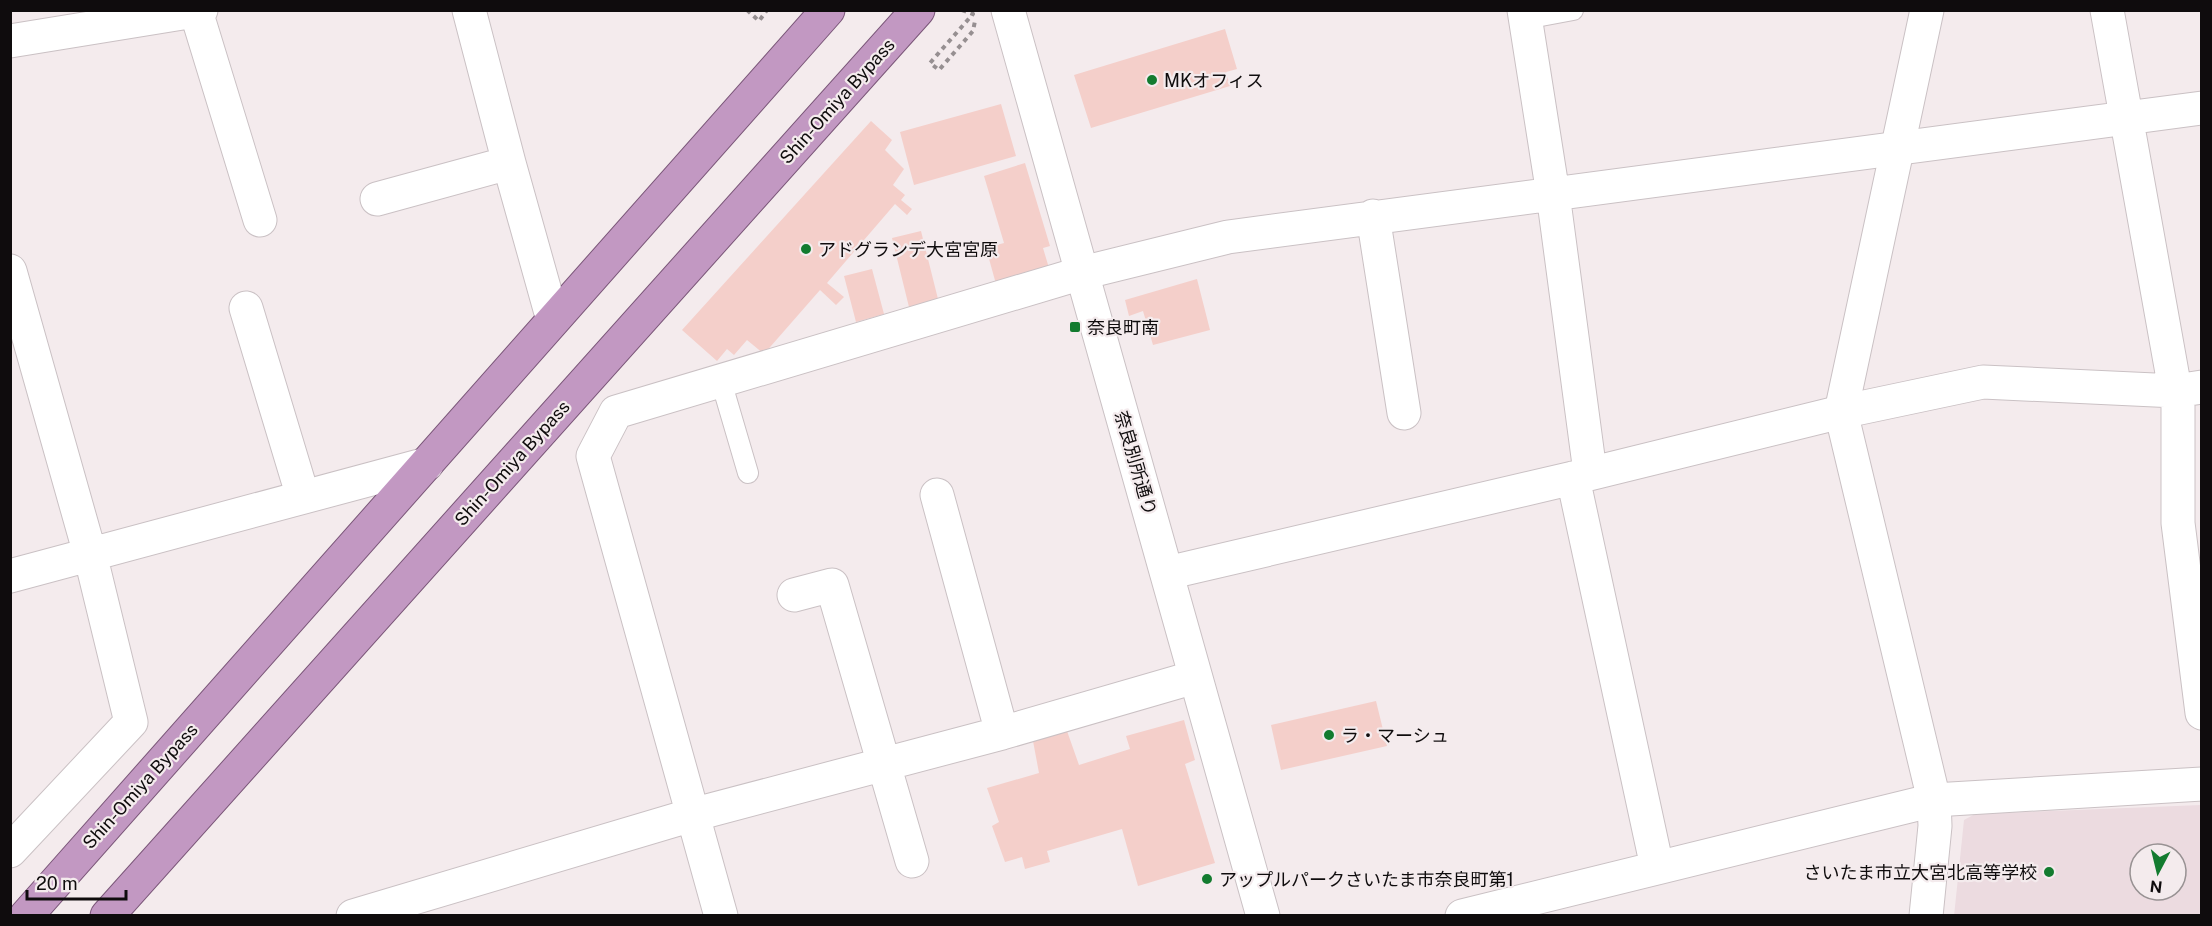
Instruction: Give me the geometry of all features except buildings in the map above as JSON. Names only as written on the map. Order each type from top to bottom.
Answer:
[{"type":"highway","name":"Shin-Omiya Bypass","points":[[26,915],[828,10]]},
{"type":"highway","name":"Shin-Omiya Bypass","points":[[107,915],[918,10]]},
{"type":"street","points":[[10,41],[201,10]]},
{"type":"street","points":[[469,10],[553,320]]},
{"type":"street","name":"奈良別所通り","points":[[1008,10],[1263,915]]},
{"type":"street","points":[[1926,915],[1935,826],[1934,800],[1840,412],[1927,10]]},
{"type":"street","points":[[2107,10],[2126,120],[2189,389],[2178,406],[2178,523],[2202,713]]},
{"type":"street","points":[[196,11],[260,220]]},
{"type":"street","points":[[1524,15],[1553,194],[1581,475],[1657,867]]},
{"type":"street","points":[[721,915],[593,456],[616,412],[1082,273],[1228,237],[1373,216],[2126,120],[2202,108]]},
{"type":"street","points":[[377,199],[509,163]]},
{"type":"street","points":[[1373,216],[1404,412]]},
{"type":"street","points":[[10,271],[90,554],[131,722],[10,851]]},
{"type":"street","points":[[246,308],[303,497]]},
{"type":"street","points":[[1167,573],[1840,412],[1983,382],[2189,389]]},
{"type":"street","points":[[10,576],[427,464]]},
{"type":"street","points":[[937,495],[1002,733]]},
{"type":"street","points":[[794,596],[832,585],[912,861]]},
{"type":"street","points":[[353,915],[692,815],[1002,733],[1195,677]]},
{"type":"street","points":[[1462,915],[1934,800],[2202,784]]},
{"type":"lane","points":[[1524,15],[1573,10]]},
{"type":"lane","points":[[721,381],[748,473]]},
{"type":"path","points":[[747,10],[759,21],[767,10]]},
{"type":"path","points":[[962,10],[973,14],[930,63],[939,70],[973,31]]},
{"type":"shaded area","name":"さいたま市立大宮北高等学校","points":[[2201,805],[2201,915],[1954,916],[1964,820],[1975,814]]},
{"type":"place","name":"MKオフィス","points":[[1152,80]]},
{"type":"place","name":"アドグランデ大宮宮原","points":[[806,249]]},
{"type":"place","name":"奈良町南","points":[[1075,327]]},
{"type":"place","name":"ラ・マーシュ","points":[[1329,735]]},
{"type":"place","name":"さいたま市立大宮北高等学校","points":[[2049,872]]},
{"type":"place","name":"アップルパークさいたま市奈良町第1","points":[[1207,879]]}]
